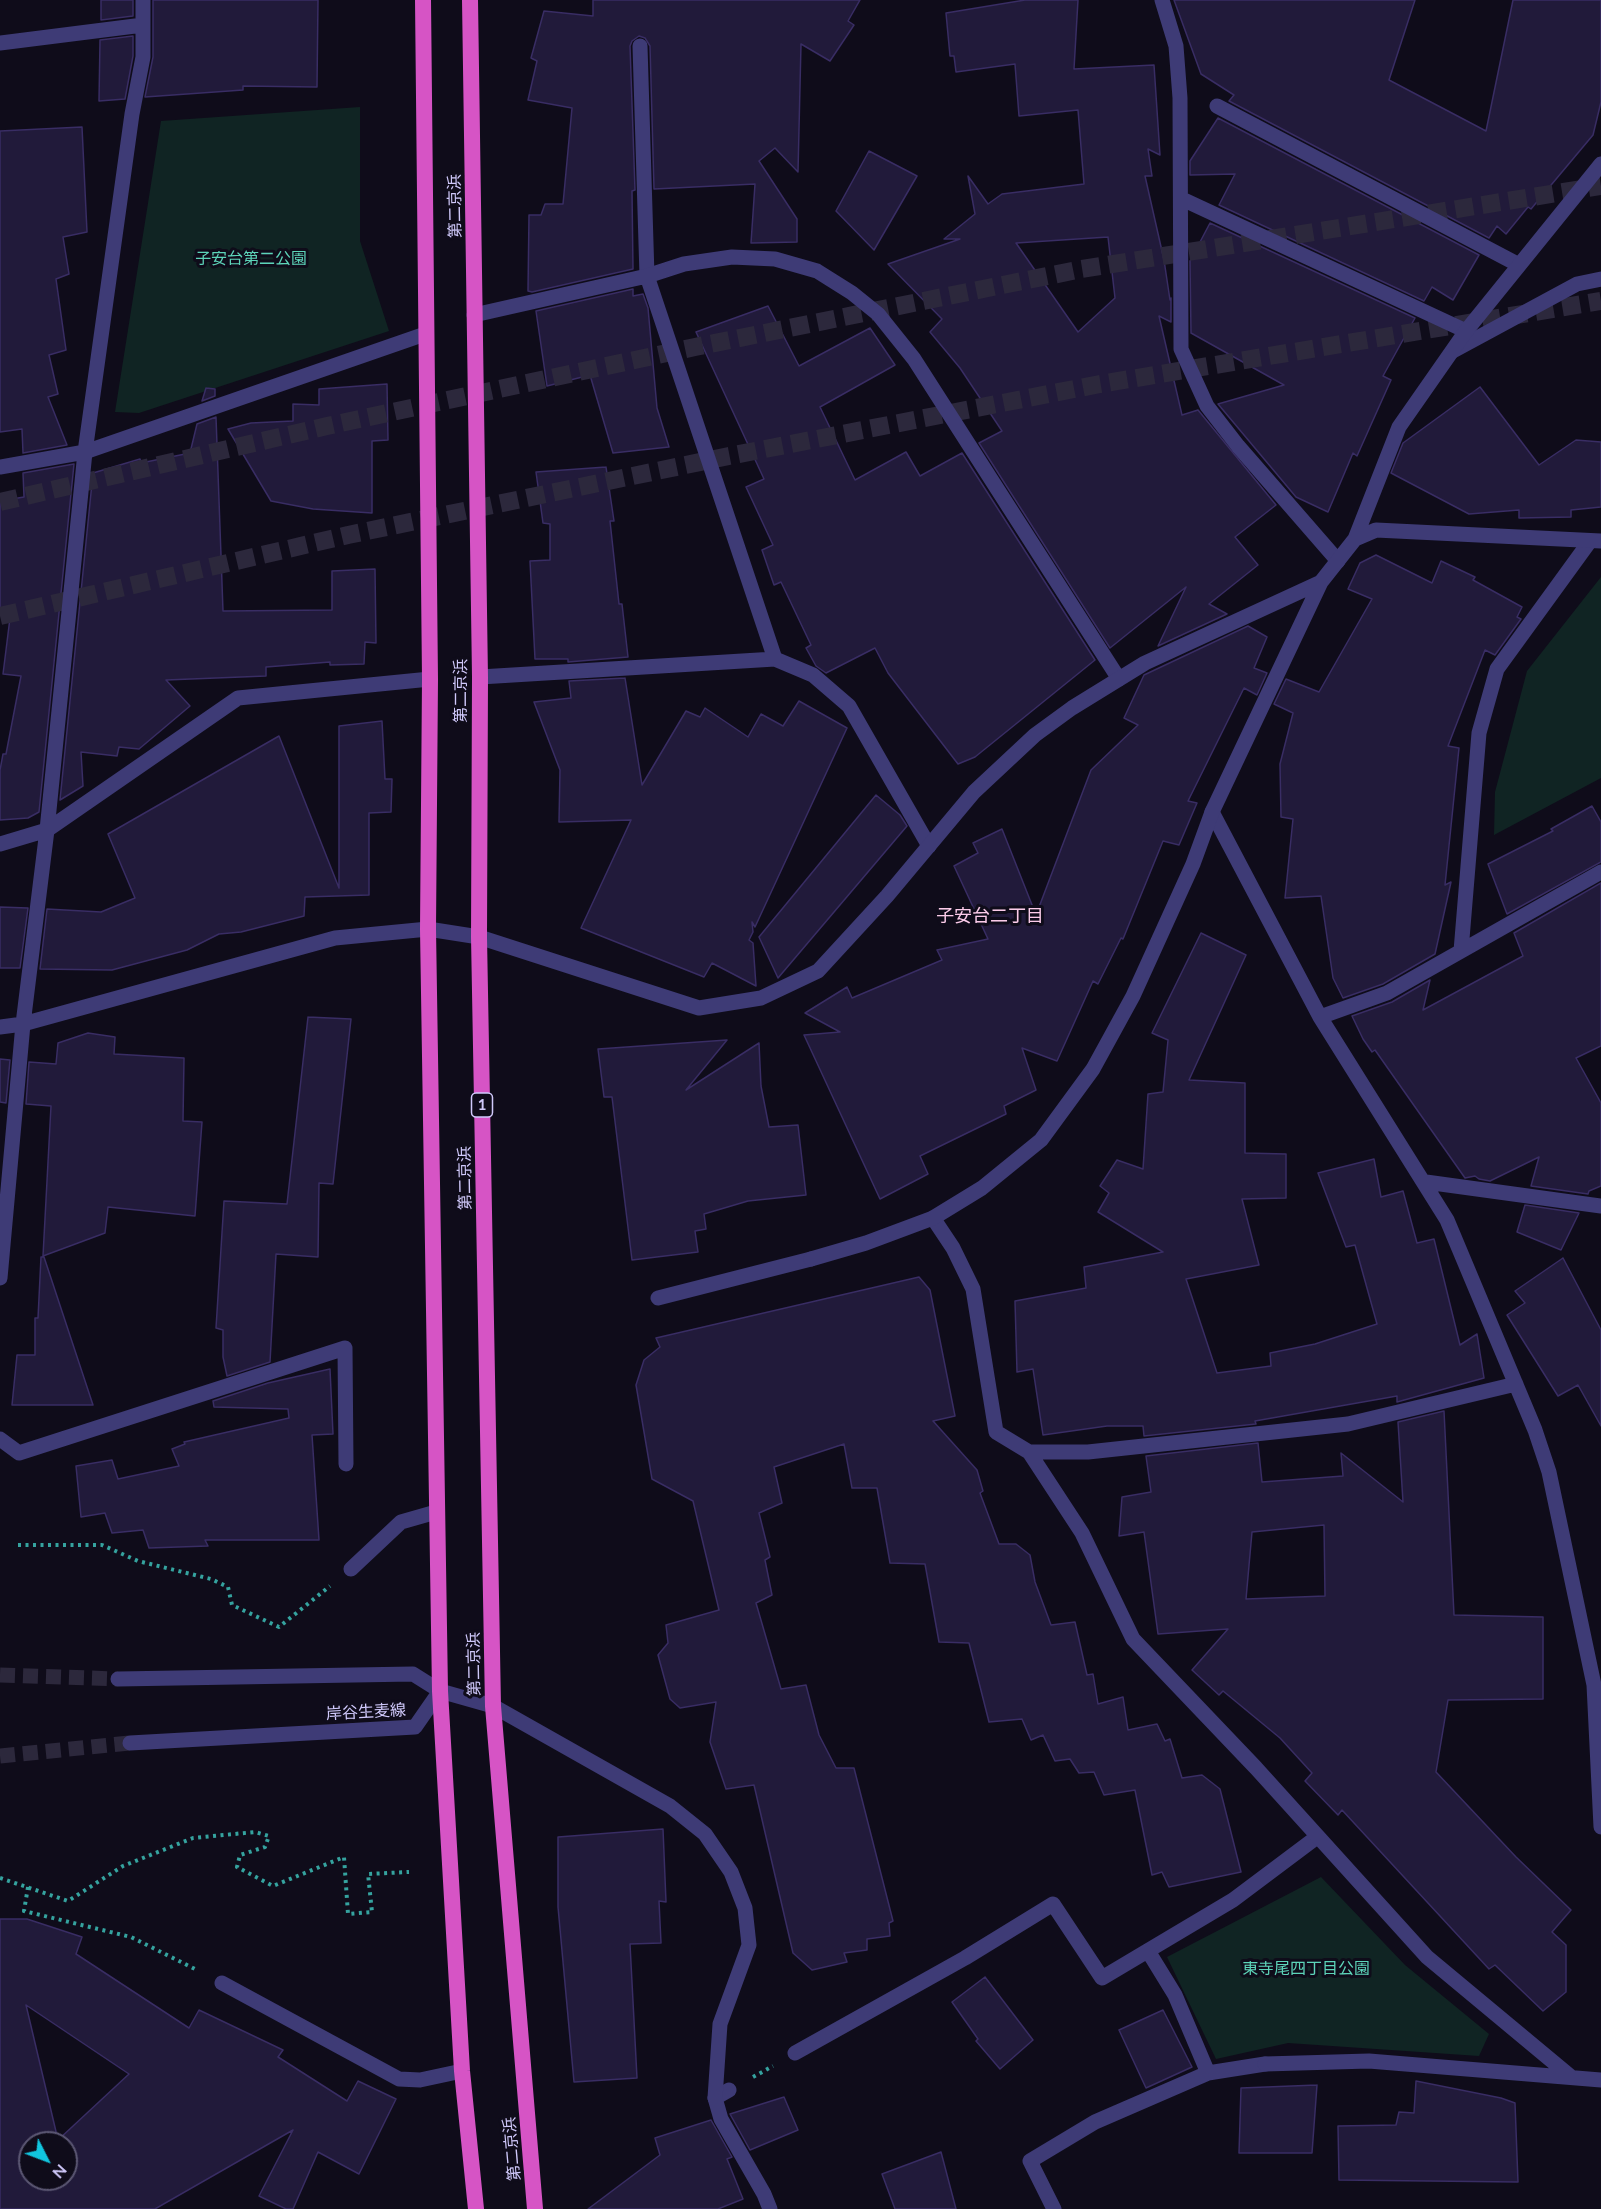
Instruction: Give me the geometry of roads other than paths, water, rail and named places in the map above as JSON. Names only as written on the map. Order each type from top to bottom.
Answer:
[{"type":"highway","name":"第二京浜","points":[[423,0],[430,679],[428,929],[440,1691],[462,2071],[476,2209]]},
{"type":"highway","name":"第二京浜","points":[[470,0],[480,677],[479,937],[493,1706],[535,2209]]},
{"type":"street","points":[[0,1278],[23,1024],[47,830],[85,452],[132,114],[144,57],[143,0]]},
{"type":"street","points":[[1162,0],[1176,46],[1184,98],[1181,349],[1208,406],[1238,446],[1338,561]]},
{"type":"street","points":[[0,43],[143,25]]},
{"type":"street","points":[[640,46],[647,276],[775,660]]},
{"type":"street","points":[[1217,106],[1519,265]]},
{"type":"street","points":[[658,1298],[866,1243],[933,1218],[982,1188],[1041,1140],[1093,1069],[1133,996],[1193,864],[1212,812],[1321,582],[1355,539],[1399,428],[1466,331],[1601,164]]},
{"type":"street","points":[[1182,199],[1466,331]]},
{"type":"street","points":[[474,315],[647,276],[684,264],[732,257],[775,260],[816,271],[852,293],[878,314],[914,359],[1119,679]]},
{"type":"street","points":[[1453,351],[1577,284],[1601,279]]},
{"type":"street","points":[[0,467],[85,452],[425,334]]},
{"type":"street","points":[[1355,539],[1376,530],[1596,541]]},
{"type":"street","points":[[1461,951],[1479,733],[1497,669],[1596,541]]},
{"type":"street","points":[[0,1027],[23,1024],[335,938],[428,929],[479,937],[699,1008],[761,998],[818,970],[974,792],[1035,735],[1145,663],[1321,582]]},
{"type":"street","points":[[480,677],[775,660],[813,675],[849,706],[929,846]]},
{"type":"street","points":[[0,844],[47,830],[238,698],[430,679]]},
{"type":"street","points":[[1212,812],[1320,1017],[1426,1182],[1447,1220],[1516,1384],[1549,1472],[1594,1684],[1601,1827]]},
{"type":"street","points":[[1320,1017],[1387,993],[1601,872]]},
{"type":"street","points":[[1426,1182],[1601,1206]]},
{"type":"street","points":[[933,1218],[953,1248],[973,1289],[996,1432],[1029,1452],[1082,1533],[1133,1639],[1257,1768],[1427,1957],[1570,2076]]},
{"type":"street","points":[[0,1439],[19,1453],[345,1348],[346,1464]]},
{"type":"street","points":[[1029,1452],[1088,1452],[1348,1424],[1516,1384]]},
{"type":"street","points":[[351,1569],[401,1522],[436,1512]]},
{"type":"street","points":[[118,1679],[413,1674],[440,1691],[493,1706],[670,1806],[705,1834],[731,1872],[745,1908],[749,1946],[720,2024],[721,2120],[764,2194],[770,2209]]},
{"type":"street","name":"岸谷生麦線","points":[[130,1743],[415,1727],[440,1691]]},
{"type":"street","points":[[795,2053],[965,1958],[1053,1904],[1102,1978],[1233,1900],[1317,1837]]},
{"type":"street","points":[[1148,1951],[1175,1995],[1208,2073]]},
{"type":"street","points":[[222,1983],[399,2079],[420,2080],[462,2071]]},
{"type":"street","points":[[1054,2209],[1030,2161],[1095,2122],[1208,2073],[1265,2064],[1369,2061],[1601,2080]]},
{"type":"tunnel","points":[[0,502],[327,426],[695,347],[1082,269],[1601,186]]},
{"type":"tunnel","points":[[0,616],[348,535],[729,456],[1100,384],[1601,301]]},
{"type":"tunnel","points":[[0,1675],[118,1679]]},
{"type":"tunnel","points":[[0,1756],[130,1743]]},
{"type":"district","name":"子安台二丁目","points":[[990,916]]},
{"type":"park label","name":"子安台第二公園","points":[[251,259]]},
{"type":"park label","name":"東寺尾四丁目公園","points":[[1306,1969]]}]
